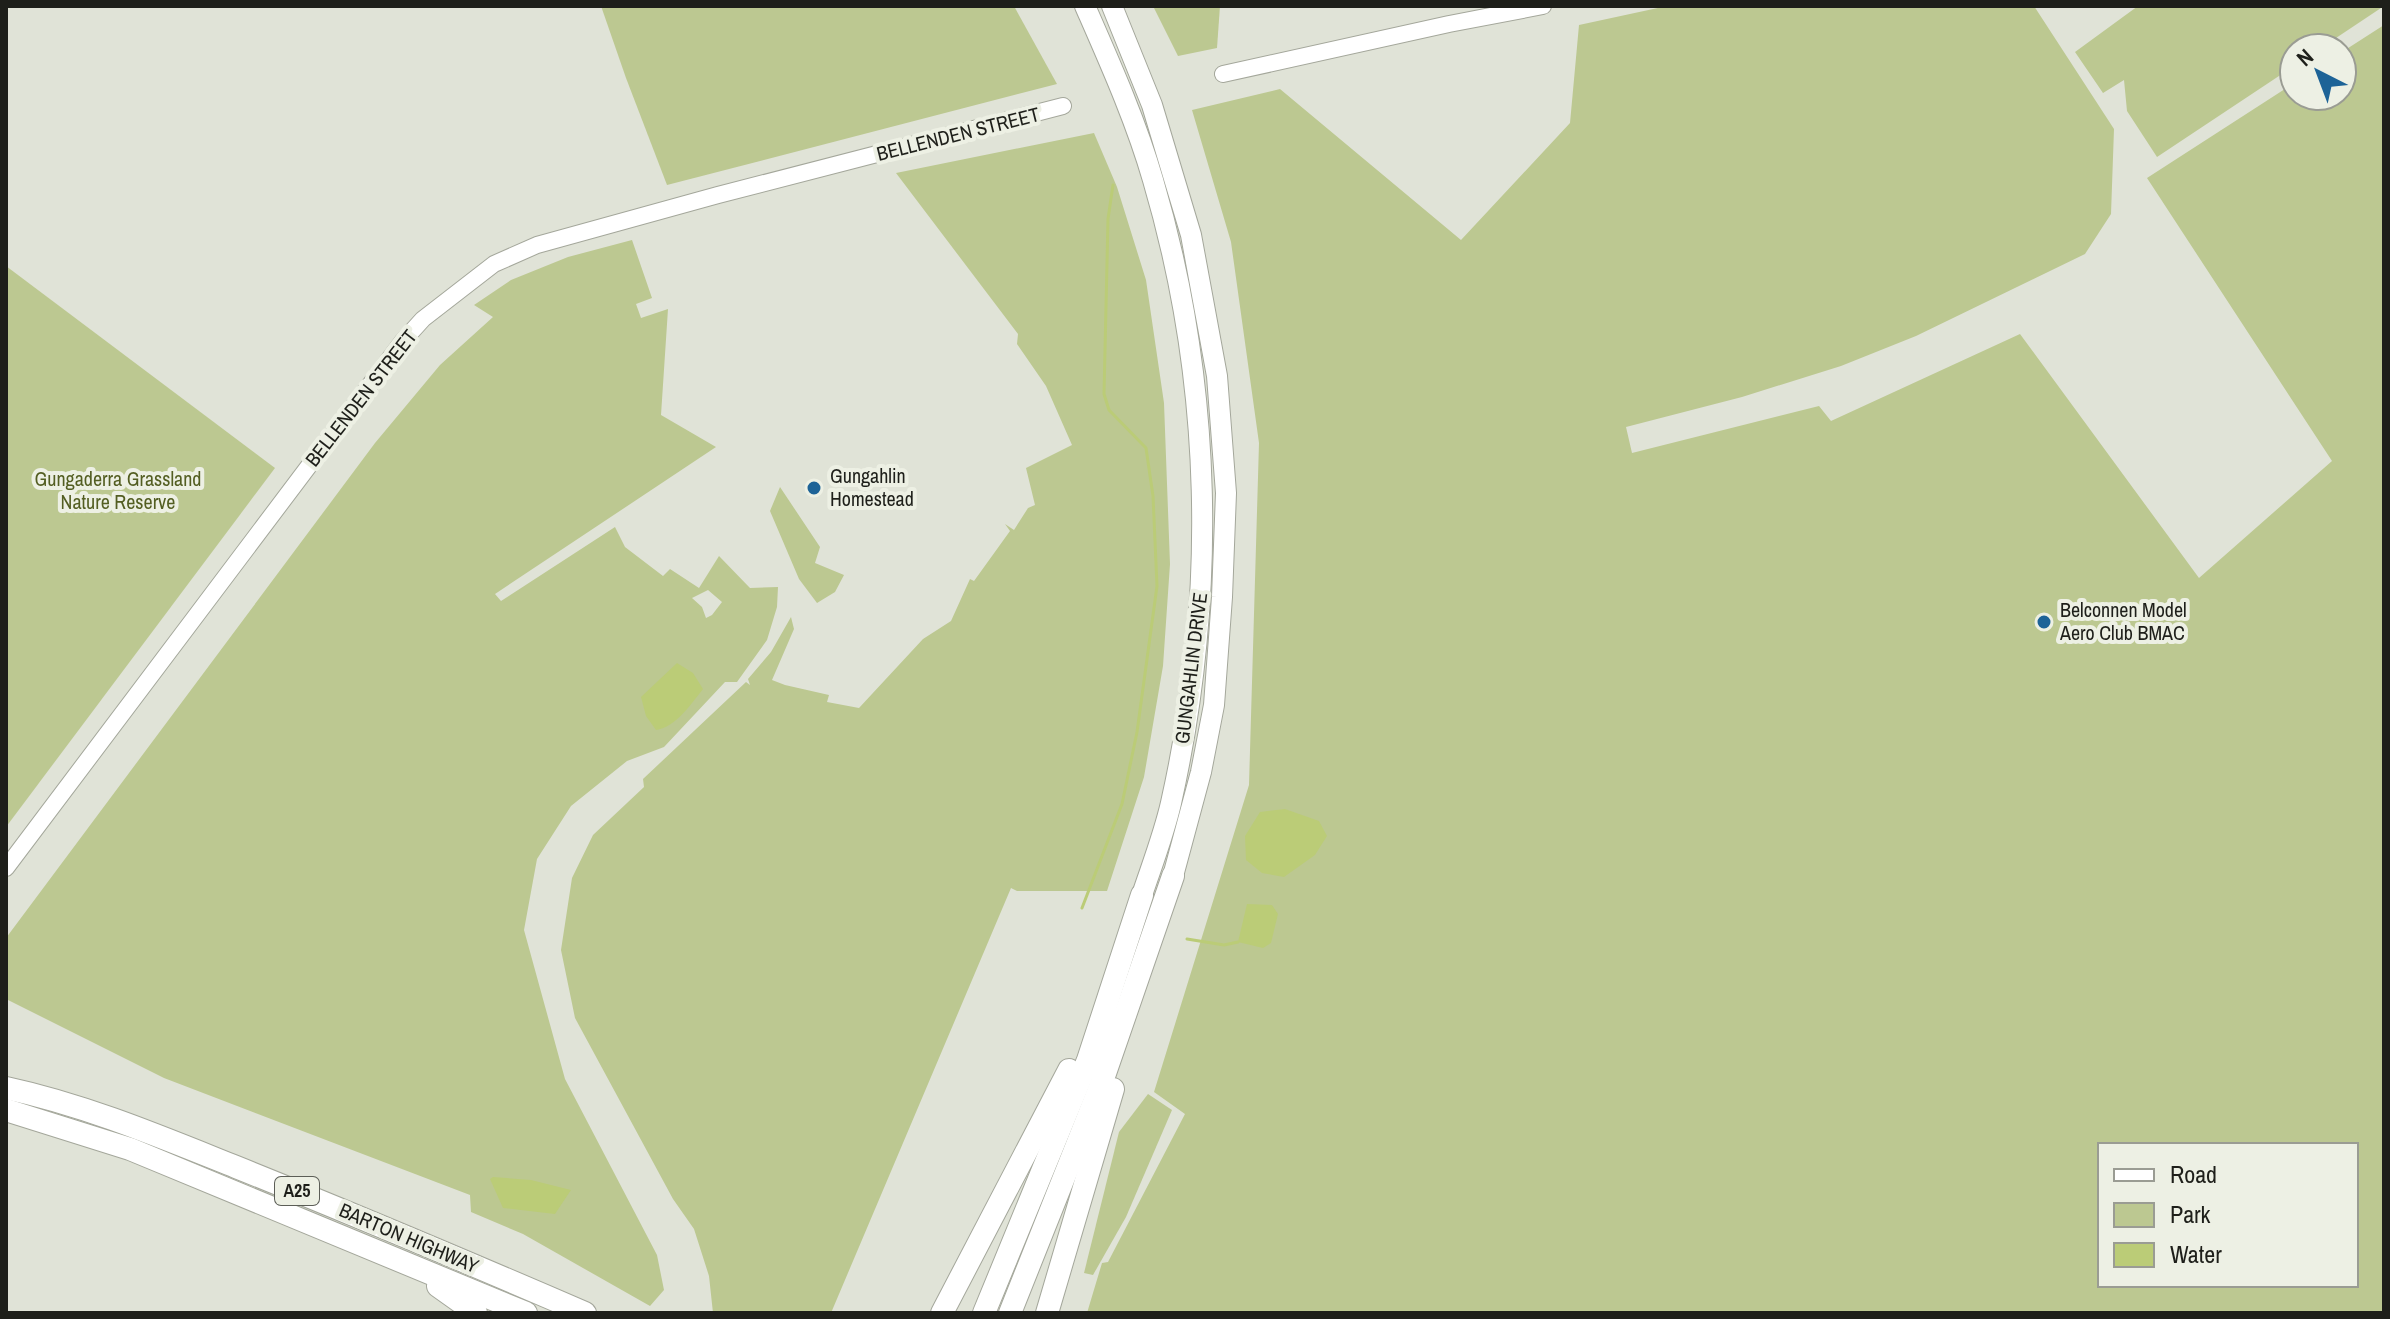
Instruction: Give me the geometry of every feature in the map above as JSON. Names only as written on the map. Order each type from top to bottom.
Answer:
[{"type":"highway","name":"GUNGAHLIN DRIVE","points":[[1010,1313],[1102,1082],[1173,876]]},
{"type":"highway","points":[[1047,1313],[1148,979],[1173,876]]},
{"type":"highway","name":"GUNGAHLIN DRIVE","points":[[984,1313],[1088,1060],[1142,895]]},
{"type":"highway","points":[[942,1313],[1054,1100],[1129,936]]},
{"type":"highway","name":"BARTON HIGHWAY","points":[[6,1088],[130,1125],[341,1209],[585,1313]]},
{"type":"highway","name":"BARTON HIGHWAY","points":[[6,1110],[130,1149],[526,1313]]},
{"type":"highway","points":[[263,1204],[430,1281],[476,1313]]},
{"type":"main road","name":"GUNGAHLIN DRIVE","points":[[1085,6],[1117,79],[1153,179],[1181,291],[1197,402],[1203,505],[1201,600],[1195,667],[1170,807],[1142,895]]},
{"type":"main road","name":"GUNGAHLIN DRIVE","points":[[1112,6],[1152,105],[1191,235],[1217,376],[1226,493],[1214,705],[1201,772],[1173,876]]},
{"type":"street","points":[[1223,74],[1543,6]]},
{"type":"street","name":"BELLENDEN STREET","points":[[6,868],[403,341],[423,319],[494,264],[537,245],[1063,106]]},
{"type":"green space","points":[[601,6],[1014,6],[1057,84],[667,185]]},
{"type":"green space","points":[[1153,6],[1220,6],[1217,48],[1178,56]]},
{"type":"green space","points":[[1667,6],[2034,6],[2114,129],[2111,214],[2085,254],[1916,336],[1841,366],[1742,397],[1626,427],[1632,453],[1819,406],[1831,421],[2020,334],[2199,578],[2332,461],[2147,178],[2278,93],[2278,112],[2358,112],[2358,42],[2384,25],[2384,1313],[1087,1313],[1102,1263],[1108,1262],[1185,1114],[1154,1092],[1249,785],[1259,443],[1231,242],[1192,110],[1280,89],[1461,240],[1570,123],[1579,25]]},
{"type":"green space","points":[[2138,6],[2384,6],[2345,32],[2278,32],[2278,77],[2157,157],[2127,111],[2124,80],[2103,93],[2075,52]]},
{"type":"green space","points":[[1094,133],[1117,187],[1146,280],[1164,403],[1170,564],[1163,666],[1144,777],[1107,891],[1017,891],[1011,888],[831,1313],[713,1313],[709,1276],[694,1229],[673,1199],[575,1018],[561,950],[572,878],[593,835],[644,787],[643,779],[746,682],[750,685],[748,679],[771,652],[791,617],[794,629],[772,680],[829,695],[827,702],[859,708],[923,639],[951,621],[970,579],[974,581],[1010,531],[1005,524],[1014,530],[1028,508],[1035,505],[1026,468],[1072,445],[1046,386],[1017,344],[1018,334],[896,173]]},
{"type":"green space","points":[[632,240],[652,298],[636,304],[641,318],[668,309],[661,415],[716,447],[495,594],[501,601],[615,527],[625,547],[663,576],[670,569],[699,588],[719,556],[750,588],[778,587],[777,607],[767,640],[737,682],[725,682],[664,747],[627,761],[571,806],[537,859],[524,930],[565,1079],[657,1255],[664,1290],[650,1306],[523,1234],[471,1212],[470,1195],[164,1078],[6,999],[6,938],[375,443],[440,365],[493,317],[474,305],[511,280],[568,257]],"holes":[[[708,590],[722,602],[706,618],[702,607],[692,598]]]},
{"type":"green space","name":"Gungaderra Grassland Nature Reserve","points":[[6,266],[275,468],[6,827]]},
{"type":"green space","points":[[780,487],[820,547],[815,563],[844,575],[835,592],[817,603],[799,579],[770,511]]},
{"type":"green space","points":[[1148,1094],[1172,1110],[1126,1217],[1093,1275],[1084,1273],[1119,1132]]},
{"type":"water","points":[[677,663],[693,673],[703,689],[676,720],[656,730],[646,716],[641,697]]},
{"type":"water","points":[[1285,809],[1319,821],[1327,836],[1315,855],[1284,877],[1262,873],[1246,860],[1245,836],[1260,812]]},
{"type":"water","points":[[1247,904],[1272,905],[1278,914],[1271,943],[1263,948],[1238,942]]},
{"type":"water","points":[[490,1179],[531,1180],[571,1190],[555,1214],[503,1208]]},
{"type":"waterway","points":[[1082,908],[1122,804],[1137,732],[1157,586],[1153,496],[1146,448],[1109,410],[1104,394],[1108,219],[1113,185]]},
{"type":"waterway","points":[[1187,939],[1224,945],[1238,942]]},
{"type":"place","name":"Gungahlin Homestead","points":[[814,488]]},
{"type":"place","name":"Belconnen Model Aero Club BMAC","points":[[2044,622]]}]
